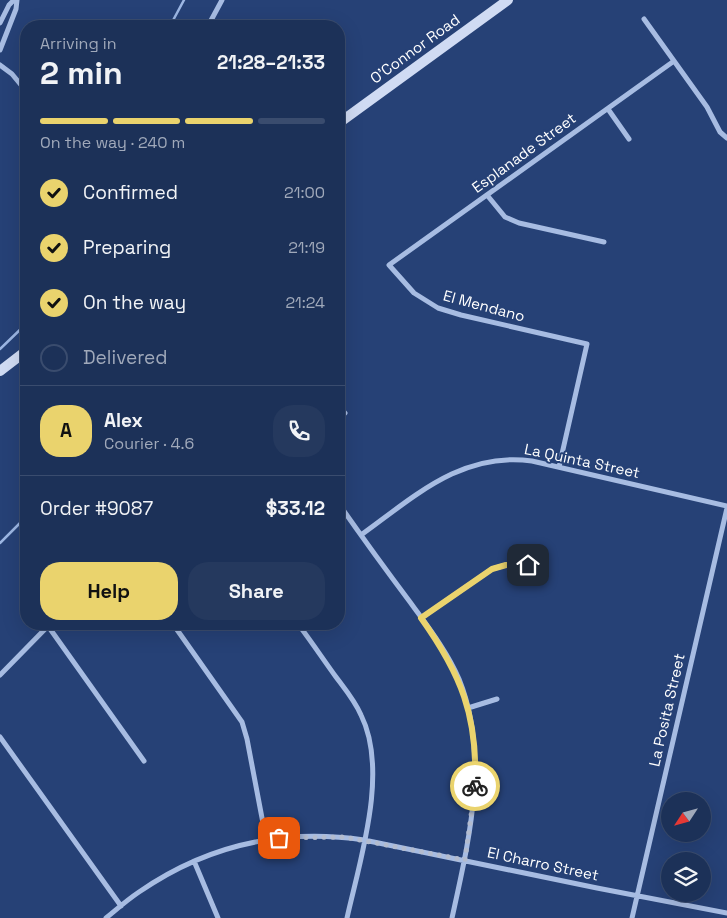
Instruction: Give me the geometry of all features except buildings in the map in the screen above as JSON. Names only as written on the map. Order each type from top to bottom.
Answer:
[{"type":"main road","name":"O'Connor Road","points":[[345,119],[508,0]]},
{"type":"main road","points":[[0,371],[20,356]]},
{"type":"street","points":[[0,24],[9,6],[16,0]]},
{"type":"street","points":[[0,50],[16,9],[16,0]]},
{"type":"street","points":[[211,20],[222,0]]},
{"type":"street","points":[[644,20],[707,107],[720,132],[727,138]]},
{"type":"street","name":"Esplanade Street","points":[[389,265],[674,61]]},
{"type":"street","points":[[0,65],[20,83]]},
{"type":"street","points":[[608,109],[629,139]]},
{"type":"street","points":[[487,195],[505,217],[519,223],[604,242]]},
{"type":"street","name":"El Mendano","points":[[389,265],[414,293],[438,308],[587,344],[559,467]]},
{"type":"street","name":"La Quinta Street","points":[[361,535],[440,479],[470,466],[502,460],[518,459],[559,467],[727,507]]},
{"type":"street","name":"La Posita Street","points":[[632,918],[727,507]]},
{"type":"street","points":[[345,512],[421,618],[452,665],[468,708],[474,745],[474,793],[465,860],[452,918]]},
{"type":"street","points":[[421,618],[492,569],[506,565],[528,565]]},
{"type":"street","points":[[0,676],[44,630]]},
{"type":"street","points":[[52,630],[144,761]]},
{"type":"street","points":[[176,630],[242,722],[266,839]]},
{"type":"street","points":[[302,630],[356,705],[367,728],[372,752],[373,765],[364,840],[346,918]]},
{"type":"street","points":[[468,708],[497,699]]},
{"type":"street","points":[[0,737],[121,906]]},
{"type":"street","name":"El Charro Street","points":[[106,918],[138,892],[194,860],[266,839],[315,836],[364,840],[727,913]]},
{"type":"street","points":[[194,860],[218,918]]},
{"type":"waterway","points":[[173,20],[184,0]]},
{"type":"waterway","points":[[0,349],[20,330]]},
{"type":"waterway","points":[[0,543],[20,523]]},
{"type":"way so far","points":[[279,838],[293,836],[344,837],[465,860],[475,786]]},
{"type":"route","points":[[475,786],[473,729],[468,708],[452,665],[442,646],[421,618],[482,574],[492,569],[506,565],[528,565]]}]
